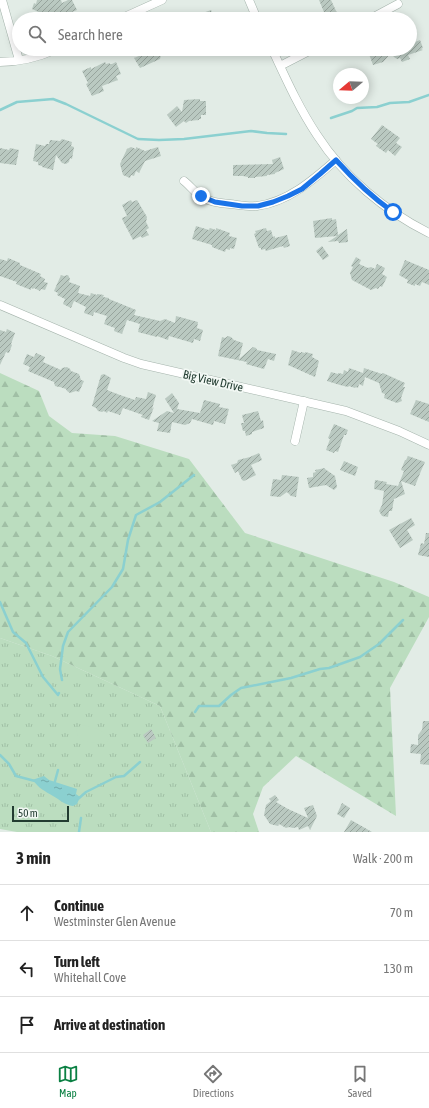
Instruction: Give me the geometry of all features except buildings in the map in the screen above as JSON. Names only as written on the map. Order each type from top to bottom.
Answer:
[{"type":"street","points":[[2,0],[12,35]]},
{"type":"street","points":[[135,12],[162,0]]},
{"type":"street","points":[[248,0],[254,12]]},
{"type":"street","points":[[383,12],[398,4]]},
{"type":"street","points":[[18,56],[19,60]]},
{"type":"street","points":[[0,62],[40,56]]},
{"type":"street","points":[[275,56],[308,120],[318,137],[336,160],[351,177],[381,203],[404,219],[429,233]]},
{"type":"street","points":[[280,66],[299,56]]},
{"type":"street","points":[[184,181],[201,196],[215,202],[242,206],[258,206],[273,202],[302,189],[336,160]]},
{"type":"street","name":"Big View Drive","points":[[0,305],[141,364],[346,411],[399,431],[429,446]]},
{"type":"street","points":[[295,441],[304,402]]},
{"type":"green space","points":[[0,373],[39,391],[49,416],[72,433],[115,436],[189,459],[245,533],[394,582],[429,597],[429,617],[390,688],[396,816],[296,756],[263,787],[253,814],[259,832],[211,832],[160,706],[52,656],[0,638]]},
{"type":"green space","points":[[0,638],[52,656],[160,706],[211,832],[17,832],[0,829]]},
{"type":"green space","points":[[85,725],[105,733],[109,739],[107,743],[94,743],[80,738],[76,730],[78,727]]},
{"type":"water","points":[[44,776],[49,780],[77,789],[76,794],[80,797],[77,804],[73,806],[65,803],[42,790],[33,780]]},
{"type":"waterway","points":[[331,118],[357,108],[377,107],[390,103],[409,102],[429,95]]},
{"type":"waterway","points":[[0,110],[17,102],[53,99],[138,139],[184,139],[251,131],[286,134]]},
{"type":"waterway","points":[[62,680],[60,669],[63,646],[68,632],[112,587],[123,569],[128,540],[136,515],[160,502],[194,475]]},
{"type":"waterway","points":[[0,602],[13,632],[26,643],[43,677],[58,695],[59,693]]},
{"type":"waterway","points":[[195,712],[199,706],[219,706],[241,688],[291,678],[320,669],[329,668],[360,657],[379,644],[403,620]]},
{"type":"waterway","points":[[0,755],[9,764],[16,776],[35,781]]},
{"type":"waterway","points":[[78,799],[86,792],[116,777],[124,776],[140,762]]},
{"type":"waterway","points":[[54,785],[58,770]]},
{"type":"waterway","points":[[79,832],[81,818]]},
{"type":"route","points":[[201,196],[215,202],[242,206],[258,206],[273,202],[302,189],[336,160],[351,177],[393,212]]}]
